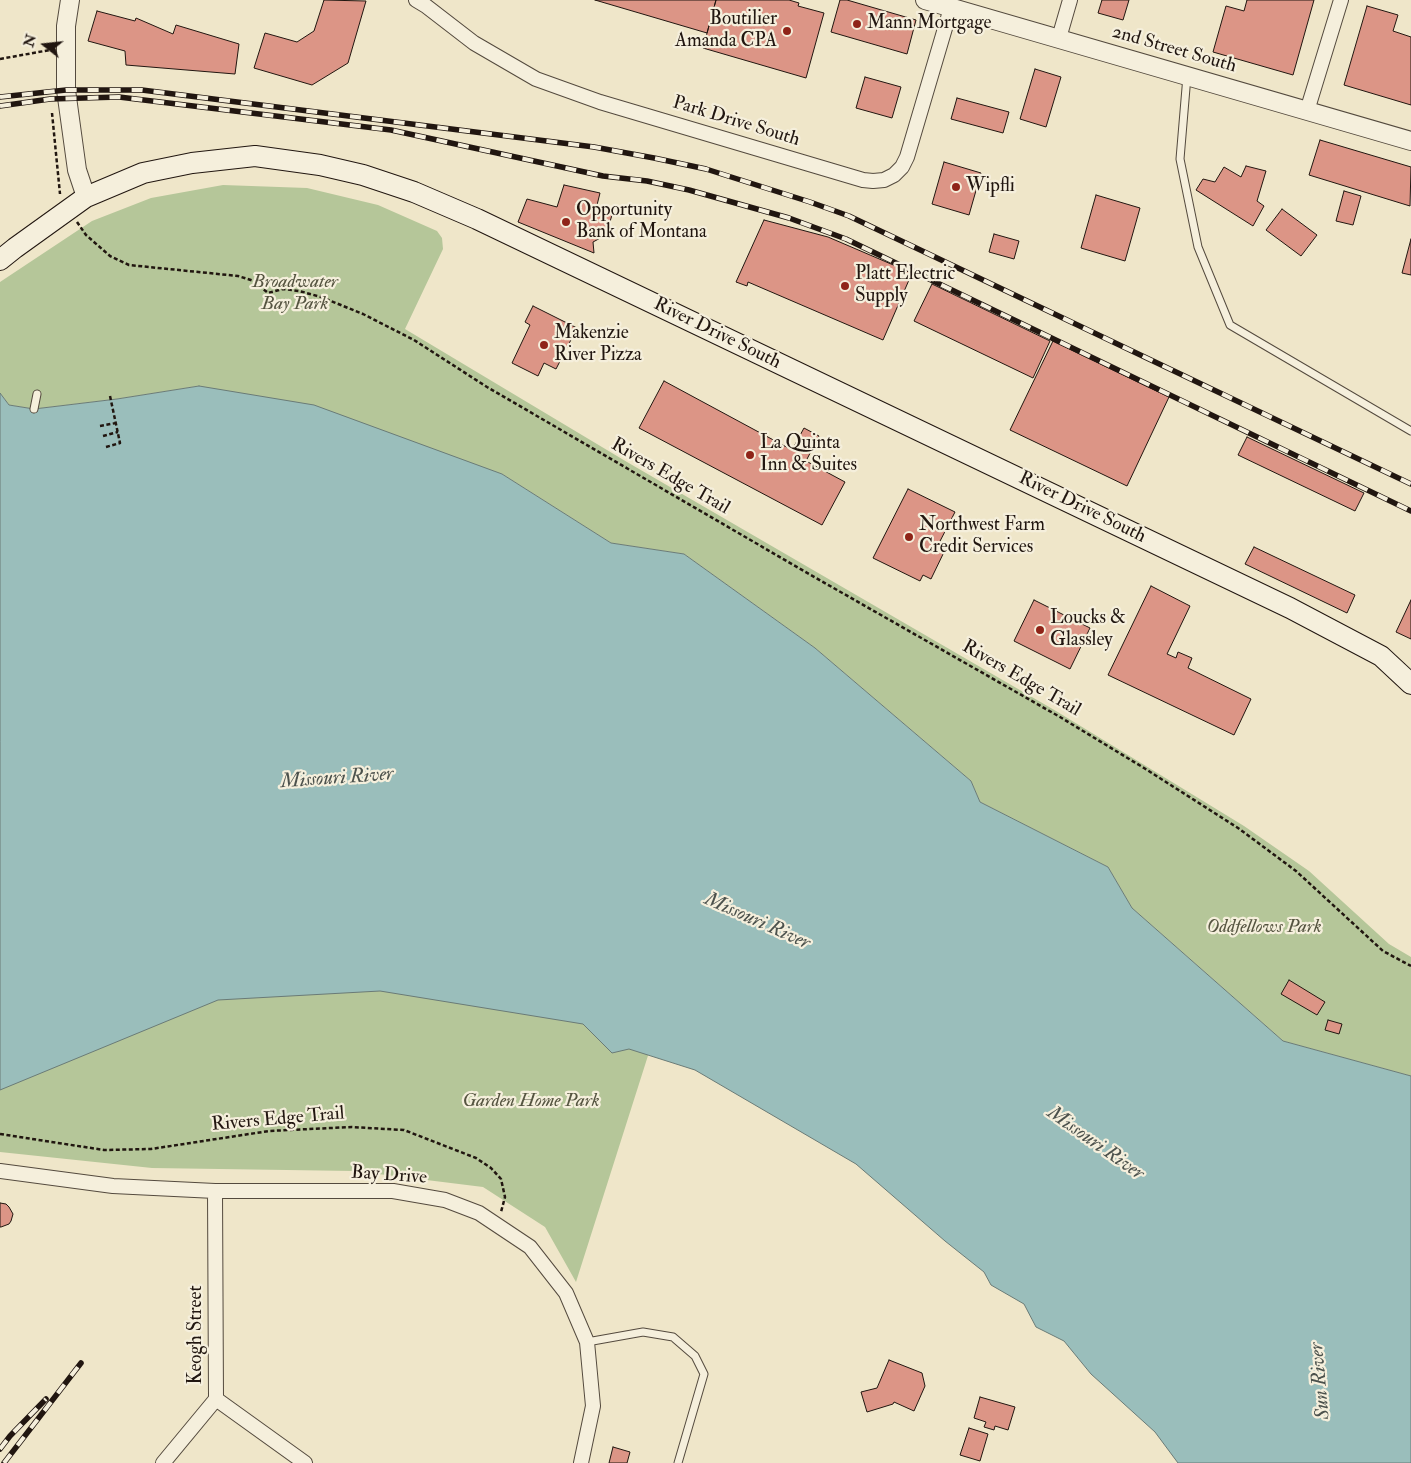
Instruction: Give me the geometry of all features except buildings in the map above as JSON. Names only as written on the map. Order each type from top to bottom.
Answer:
[{"type":"main road","name":"River Drive South","points":[[0,260],[86,197],[143,173],[192,163],[255,156],[320,165],[363,174],[414,192],[486,223],[1290,608],[1381,656],[1411,684]]},
{"type":"street","points":[[70,0],[66,26],[66,90],[77,170],[86,197]]},
{"type":"street","name":"Park Drive South","points":[[416,0],[474,43],[536,79],[600,102],[874,181],[884,180],[894,174],[902,167],[907,157],[951,8]]},
{"type":"street","name":"2nd Street South","points":[[925,0],[1411,141]]},
{"type":"street","points":[[1059,38],[1070,0]]},
{"type":"street","points":[[1307,111],[1341,0]]},
{"type":"street","name":"Bay Drive","points":[[0,1172],[113,1186],[216,1191],[393,1191],[445,1200],[479,1213],[530,1247],[566,1294],[587,1342],[593,1406],[581,1463]]},
{"type":"street","name":"Keogh Street","points":[[216,1191],[216,1399],[305,1463]]},
{"type":"street","points":[[163,1463],[216,1399]]},
{"type":"lane","points":[[1187,76],[1180,159],[1198,247],[1230,325],[1411,431]]},
{"type":"lane","points":[[34,409],[37,394]]},
{"type":"lane","points":[[587,1342],[643,1332],[673,1337],[695,1356],[704,1374],[678,1463]]},
{"type":"path","points":[[0,60],[50,50],[50,58]]},
{"type":"path","name":"Rivers Edge Trail","points":[[51,108],[59,192],[86,235],[110,256],[129,265],[238,276],[254,281],[268,293],[283,289],[300,291],[321,297],[363,314],[414,340],[487,387],[817,579],[1060,717],[1144,768],[1238,828],[1296,871],[1383,952],[1411,966]]},
{"type":"path","points":[[106,447],[120,443],[110,396]]},
{"type":"path","points":[[100,426],[116,423]]},
{"type":"path","points":[[103,436],[118,432]]},
{"type":"path","name":"Rivers Edge Trail","points":[[0,1134],[104,1150],[151,1149],[269,1131],[352,1127],[404,1130],[476,1158],[491,1168],[501,1179],[505,1197],[495,1224]]},
{"type":"green space","name":"Broadwater Bay Park","points":[[223,185],[307,188],[378,205],[437,231],[442,238],[443,249],[405,329],[627,462],[1056,711],[1244,826],[1309,871],[1389,944],[1411,957],[1411,1076],[1283,1041],[1132,908],[1108,867],[980,802],[971,781],[815,648],[684,554],[611,543],[502,474],[199,386],[117,399],[34,409],[9,405],[0,393],[0,282],[92,221],[151,198]]},
{"type":"green space","name":"Garden Home Park","points":[[304,977],[527,997],[652,1043],[576,1282],[545,1227],[483,1187],[354,1171],[152,1168],[0,1152],[0,1074],[161,1008]]},
{"type":"water","points":[[199,386],[314,405],[502,474],[611,543],[684,554],[815,648],[971,781],[980,802],[1108,867],[1132,908],[1283,1041],[1411,1076],[1411,1463],[1178,1463],[1155,1432],[1091,1374],[1064,1341],[1036,1327],[1024,1304],[991,1285],[984,1272],[856,1164],[695,1070],[629,1049],[612,1053],[583,1024],[380,991],[218,1000],[0,1090],[0,393],[9,405],[34,409],[117,399]]},
{"type":"railway","points":[[0,97],[66,90],[142,90],[594,147],[706,169],[849,216],[1411,484]]},
{"type":"railway","points":[[0,106],[50,99],[119,97],[391,130],[603,176],[647,181],[689,190],[789,218],[846,239],[1411,511]]},
{"type":"railway","points":[[4,1463],[81,1363]]},
{"type":"railway","points":[[0,1449],[46,1399]]},
{"type":"place","name":"Mann Mortgage","points":[[857,24]]},
{"type":"place","name":"Boutilier Amanda CPA","points":[[787,31]]},
{"type":"place","name":"Wipfli","points":[[956,187]]},
{"type":"place","name":"Opportunity Bank of Montana","points":[[566,222]]},
{"type":"place","name":"Platt Electric Supply","points":[[845,286]]},
{"type":"place","name":"Makenzie River Pizza","points":[[544,345]]},
{"type":"place","name":"La Quinta Inn & Suites","points":[[750,455]]},
{"type":"place","name":"Northwest Farm Credit Services","points":[[909,537]]},
{"type":"place","name":"Loucks & Glassley","points":[[1040,630]]},
{"type":"water label","name":"Missouri River","points":[[337,779]]},
{"type":"water label","name":"Missouri River","points":[[757,922]]},
{"type":"water label","name":"Missouri River","points":[[1095,1144]]},
{"type":"water label","name":"Sun River","points":[[1321,1381]]},
{"type":"park label","name":"Oddfellows Park","points":[[1264,928]]}]
